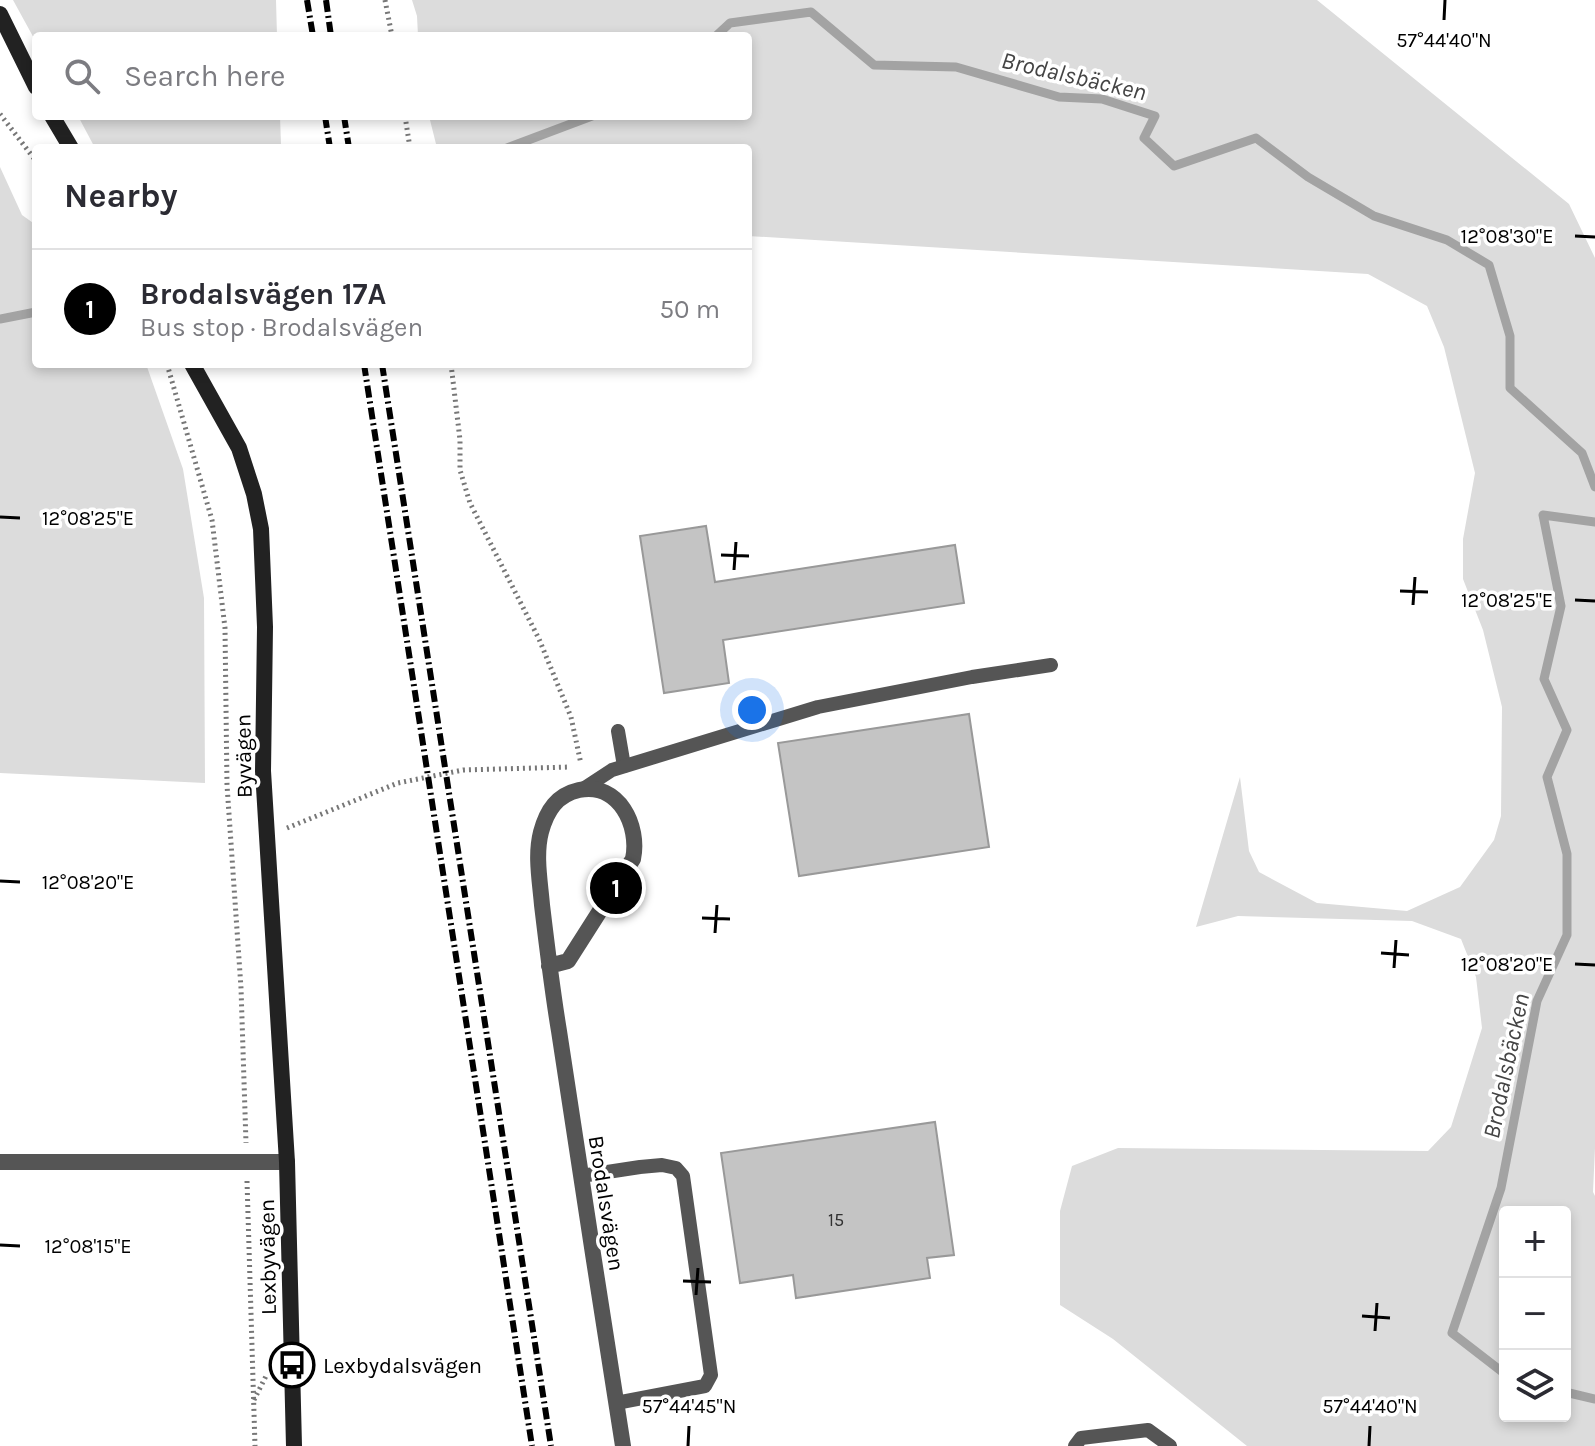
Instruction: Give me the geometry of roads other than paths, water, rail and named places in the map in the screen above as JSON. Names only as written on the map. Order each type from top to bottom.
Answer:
[{"type":"street","points":[[0,14],[32,79]]},
{"type":"street","points":[[54,120],[69,144]]},
{"type":"street","name":"Byvägen","points":[[194,368],[239,448],[254,494],[261,529],[265,627],[263,771],[287,1162]]},
{"type":"street","points":[[549,966],[568,961],[633,859],[632,822],[618,801],[583,789]]},
{"type":"street","name":"Brodalsvägen","points":[[583,789],[561,796],[551,809],[541,833],[538,866],[549,966],[623,1446]]},
{"type":"street","points":[[0,1162],[287,1162]]},
{"type":"street","name":"Lexbyvägen","points":[[287,1162],[294,1446]]},
{"type":"lane","points":[[583,789],[612,770],[818,707],[1051,665]]},
{"type":"lane","points":[[618,731],[624,766]]},
{"type":"lane","points":[[581,1176],[662,1165],[676,1168],[683,1176],[711,1375],[705,1386],[616,1403]]},
{"type":"lane","points":[[1075,1446],[1081,1438],[1148,1430],[1170,1446]]},
{"type":"waterway","name":"Brodalsbäcken","points":[[720,32],[730,23],[811,12],[874,65],[956,67],[1059,97],[1102,99],[1155,116],[1144,138],[1174,166],[1256,138],[1308,177],[1374,216],[1447,240],[1489,265],[1510,336],[1510,388],[1582,453],[1595,487]]},
{"type":"waterway","name":"Brodalsbäcken","points":[[518,144],[581,120]]},
{"type":"waterway","points":[[0,319],[32,313]]},
{"type":"waterway","name":"Brodalsbäcken","points":[[1499,1369],[1452,1333],[1501,1188],[1537,1001],[1567,935],[1567,854],[1547,777],[1567,730],[1544,679],[1561,606],[1543,515],[1595,522]]},
{"type":"waterway","name":"Brodalsbäcken","points":[[1571,1393],[1595,1399]]},
{"type":"railway","points":[[307,0],[312,32]]},
{"type":"railway","points":[[326,0],[330,32]]},
{"type":"railway","points":[[326,120],[329,144]]},
{"type":"railway","points":[[345,120],[348,144]]},
{"type":"railway","points":[[365,368],[532,1446]]},
{"type":"railway","points":[[383,368],[551,1446]]},
{"type":"place","name":"Brodalsvägen 17A","points":[[616,888]]},
{"type":"place","name":"Lexbydalsvägen","points":[[292,1365]]}]
